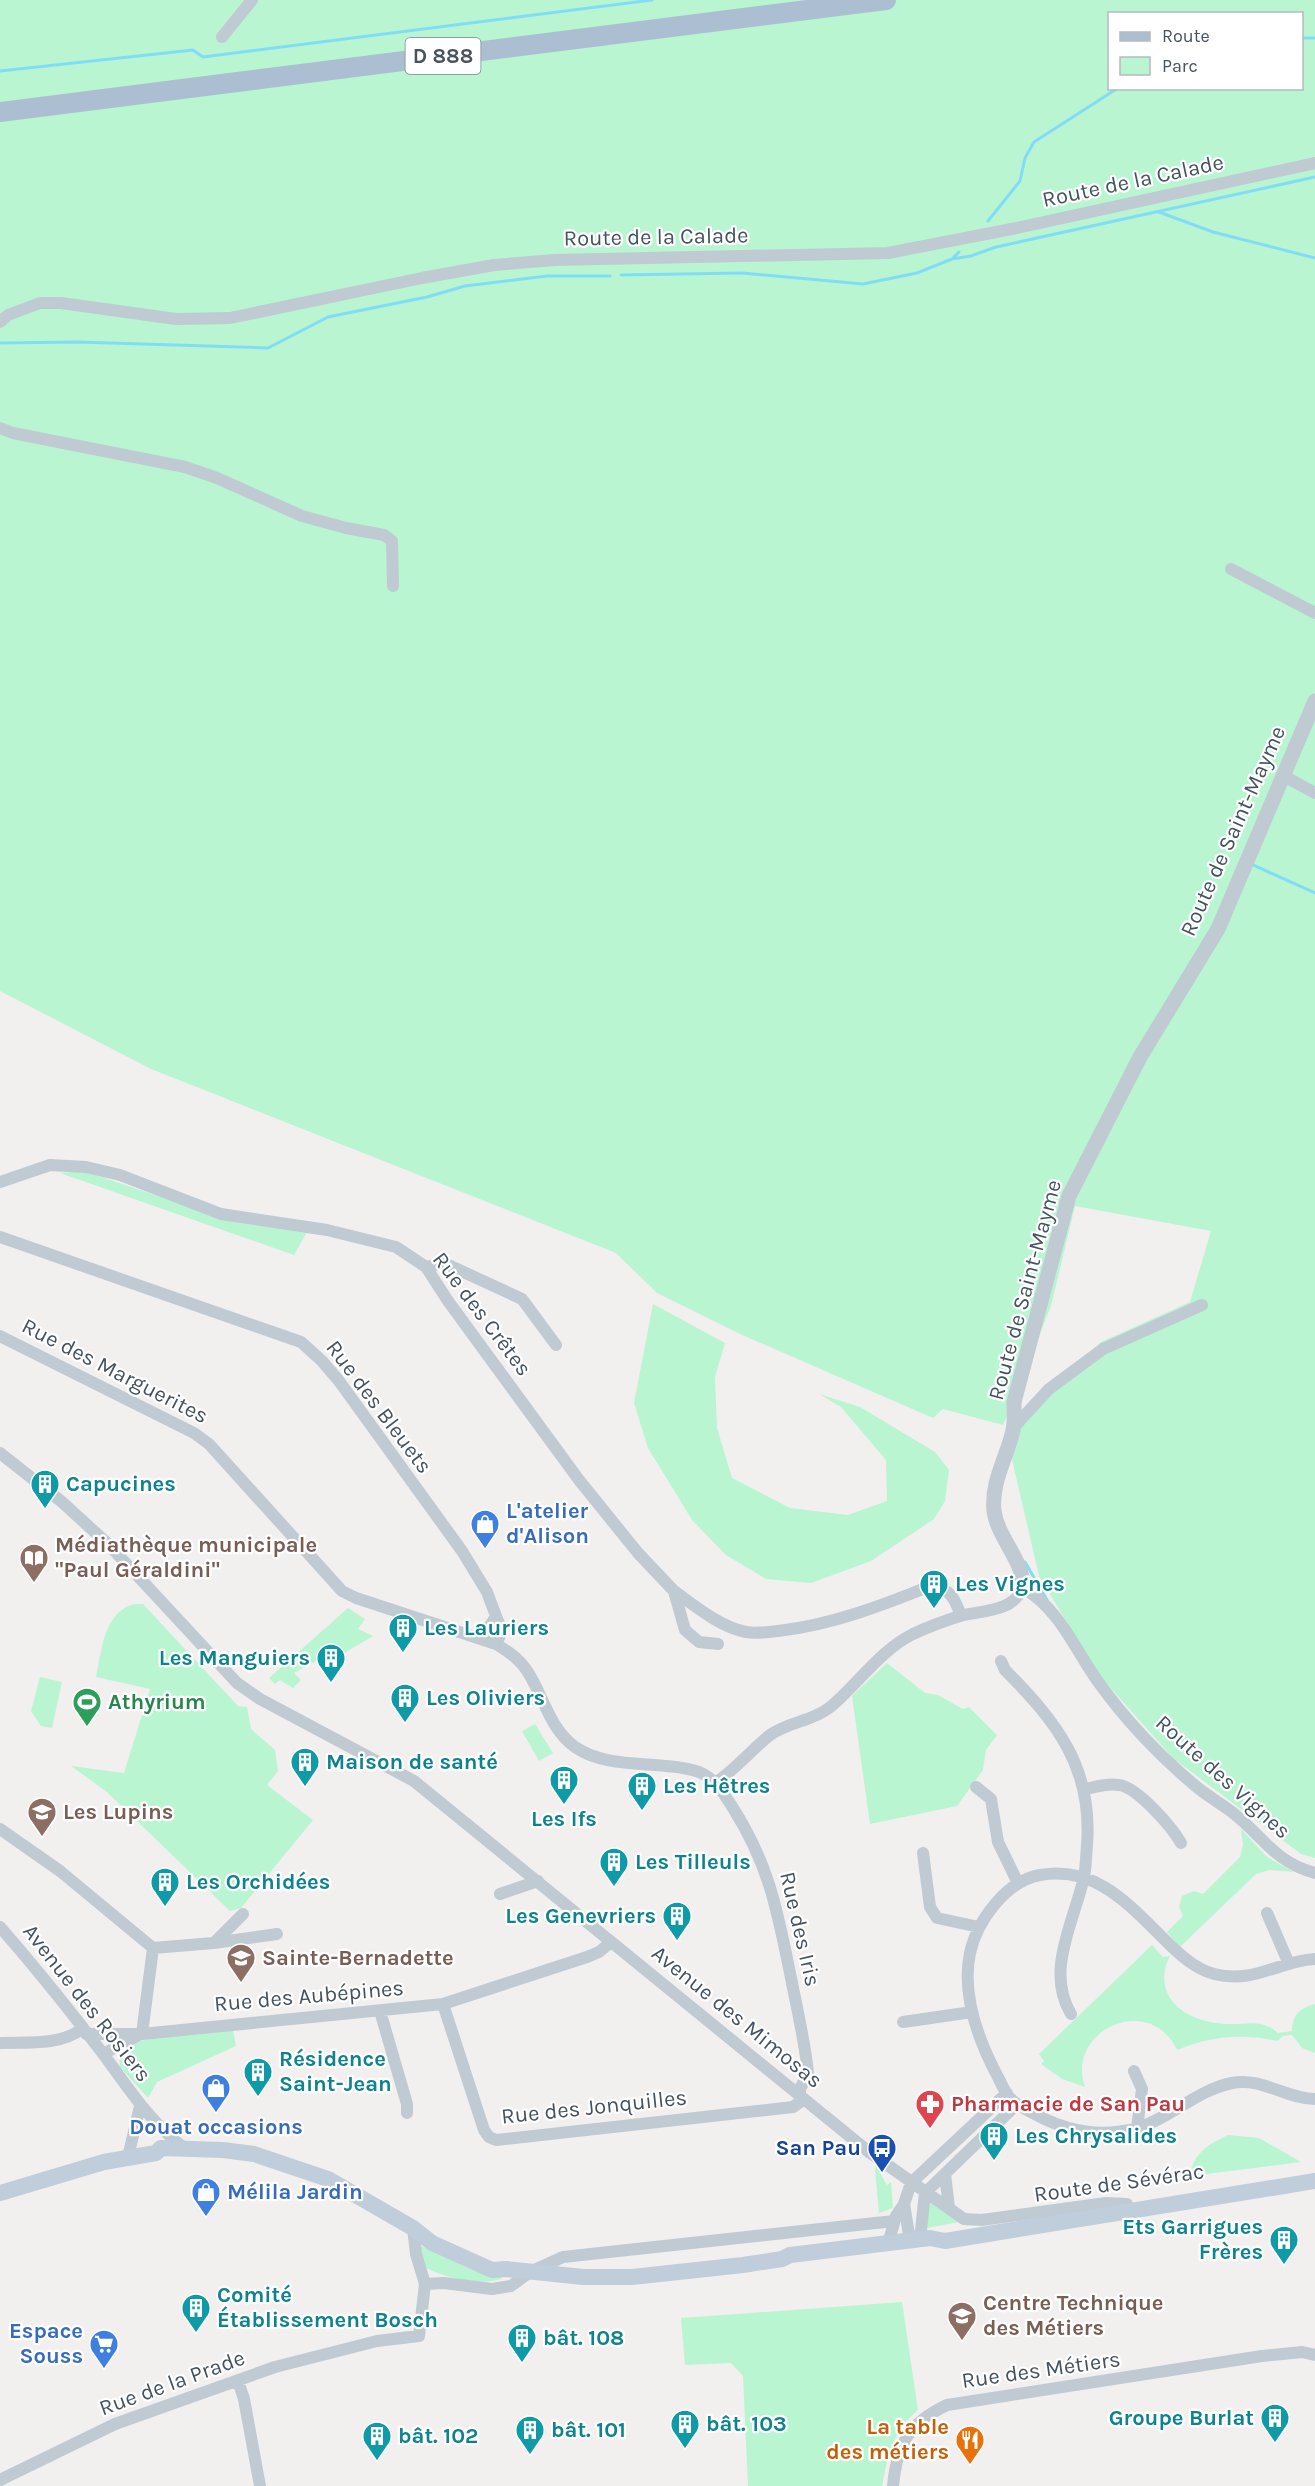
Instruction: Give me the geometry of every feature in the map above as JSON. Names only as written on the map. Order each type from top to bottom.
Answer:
[{"type":"main road","name":"D 888","points":[[0,112],[886,0]]},
{"type":"main road","name":"Route de Sévérac","points":[[0,2193],[94,2165],[154,2153],[161,2148],[254,2154],[328,2179],[413,2228],[432,2243],[492,2270],[506,2269],[583,2277],[621,2276],[632,2269],[888,2244],[920,2239],[939,2232],[1315,2179]]},
{"type":"main road","name":"Route de Sévérac","points":[[920,2239],[945,2241],[1315,2179]]},
{"type":"street","points":[[222,37],[252,0]]},
{"type":"street","name":"Route de la Calade","points":[[0,322],[8,315],[40,303],[62,303],[176,319],[230,318],[494,265],[555,260],[888,253],[1017,228],[1315,163]]},
{"type":"street","points":[[0,428],[13,433],[185,467],[217,478],[302,516],[384,535],[392,541],[394,547],[393,586]]},
{"type":"street","points":[[1231,569],[1315,613]]},
{"type":"street","name":"Route de Saint-Mayme","points":[[1023,1588],[1023,1576],[998,1526],[994,1510],[996,1477],[1014,1427],[1014,1402],[1069,1196],[1140,1057],[1218,929],[1315,700]]},
{"type":"street","points":[[1282,775],[1315,793]]},
{"type":"street","name":"Rue des Crêtes","points":[[0,1182],[50,1165],[86,1167],[120,1175],[221,1214],[327,1230],[396,1247],[426,1267],[579,1480],[638,1553],[674,1591],[704,1612],[743,1632],[803,1628],[860,1612],[933,1586],[943,1588],[954,1595],[962,1616]]},
{"type":"street","name":"Rue des Bleuets","points":[[0,1237],[301,1342],[339,1381],[462,1551],[487,1592],[502,1631],[496,1644]]},
{"type":"street","points":[[426,1267],[444,1263],[522,1299],[556,1345]]},
{"type":"street","points":[[1014,1427],[1049,1389],[1103,1349],[1202,1305]]},
{"type":"street","name":"Rue des Marguerites","points":[[0,1336],[186,1430],[209,1444],[342,1591],[356,1598],[496,1644]]},
{"type":"street","name":"Avenue des Mimosas","points":[[0,1453],[62,1502],[100,1538],[237,1683],[260,1699],[414,1781],[800,2095],[911,2183],[964,2219],[982,2220],[1080,2205],[1127,2204]]},
{"type":"street","points":[[496,1644],[514,1655],[528,1672],[554,1724],[570,1743],[584,1753],[612,1760],[698,1772],[715,1783],[772,1734],[816,1717],[834,1704],[884,1654],[902,1640],[934,1625],[962,1616],[1003,1608],[1019,1597],[1023,1588]]},
{"type":"street","name":"Route des Vignes","points":[[1023,1588],[1049,1608],[1099,1683],[1155,1748],[1193,1784],[1234,1813],[1258,1838],[1295,1868],[1315,1873]]},
{"type":"street","name":"Rue des Crêtes","points":[[674,1591],[685,1630],[699,1642],[718,1644]]},
{"type":"street","points":[[482,1640],[496,1616]]},
{"type":"street","points":[[1001,1661],[1005,1670],[1050,1719],[1072,1755],[1085,1789],[1088,1830],[1084,1876],[1060,1958],[1064,2002],[1071,2014]]},
{"type":"street","name":"Rue des Iris","points":[[715,1783],[743,1824],[764,1867],[776,1903],[807,2062],[808,2073],[800,2089],[800,2095]]},
{"type":"street","points":[[1085,1789],[1108,1784],[1128,1788],[1174,1830],[1181,1843]]},
{"type":"street","points":[[976,1786],[991,1799],[998,1842],[1018,1883]]},
{"type":"street","points":[[0,1829],[60,1871],[153,1948],[214,1943],[277,1934]]},
{"type":"street","points":[[923,1853],[930,1907],[937,1918],[980,1927]]},
{"type":"street","points":[[1315,1959],[1289,1964],[1272,1971],[1238,1977],[1211,1974],[1192,1964],[1105,1885],[1084,1876],[1038,1875],[1018,1883],[994,1907],[980,1927],[970,1953],[969,1984],[972,2012],[989,2060],[1007,2093],[1017,2104],[1051,2123],[1076,2131],[1099,2133],[1137,2128],[1157,2120],[1192,2100],[1233,2083],[1258,2083],[1305,2099],[1315,2099]]},
{"type":"street","points":[[500,1894],[538,1881]]},
{"type":"street","points":[[1267,1913],[1289,1964]]},
{"type":"street","points":[[214,1943],[243,1914]]},
{"type":"street","name":"Avenue des Rosiers","points":[[0,1927],[103,2054],[140,2106],[162,2130],[184,2148]]},
{"type":"street","name":"Rue des Aubépines","points":[[84,2031],[142,2034],[443,2004],[587,1957],[599,1952],[611,1942]]},
{"type":"street","points":[[142,2034],[153,1948]]},
{"type":"street","name":"Rue des Jonquilles","points":[[443,2004],[484,2130],[489,2138],[496,2140],[782,2109],[793,2107],[800,2102],[800,2095]]},
{"type":"street","points":[[380,2011],[407,2104],[407,2113]]},
{"type":"street","points":[[903,2022],[972,2012]]},
{"type":"street","points":[[0,2043],[47,2042],[84,2031]]},
{"type":"street","name":"Rue des Aubépines","points":[[103,2054],[142,2034]]},
{"type":"street","points":[[1134,2071],[1142,2089],[1137,2128]]},
{"type":"street","points":[[888,2244],[894,2222],[904,2204],[911,2183],[1007,2093]]},
{"type":"street","points":[[920,2239],[925,2193],[1017,2104]]},
{"type":"street","name":"Avenue des Rosiers","points":[[128,2157],[140,2106]]},
{"type":"street","points":[[154,2153],[162,2130]]},
{"type":"street","points":[[945,2174],[949,2208]]},
{"type":"street","points":[[904,2204],[920,2239]]},
{"type":"street","points":[[413,2228],[416,2254],[425,2284],[444,2283],[492,2289],[511,2286],[530,2272],[563,2257],[894,2222]]},
{"type":"street","name":"Rue de la Prade","points":[[0,2480],[115,2424],[275,2367],[377,2341],[419,2336],[425,2284]]},
{"type":"street","name":"Rue des Métiers","points":[[893,2486],[900,2446],[906,2437],[927,2414],[947,2405],[1251,2358],[1302,2352],[1315,2355]]},
{"type":"street","points":[[238,2381],[244,2399],[260,2486]]},
{"type":"green space","points":[[0,0],[1315,0],[1315,1858],[1301,1854],[1173,1758],[1099,1675],[1039,1576],[1007,1438],[1101,1342],[1190,1302],[1211,1231],[1075,1206],[1051,1306],[1003,1425],[943,1409],[933,1418],[740,1334],[657,1293],[616,1253],[151,1069],[0,991]]},
{"type":"green space","points":[[84,1171],[193,1208],[307,1232],[294,1255],[60,1173]]},
{"type":"green space","points":[[653,1304],[725,1343],[715,1377],[717,1428],[732,1478],[790,1508],[848,1515],[887,1501],[886,1460],[841,1407],[819,1394],[860,1407],[935,1452],[949,1470],[945,1501],[934,1519],[871,1561],[811,1583],[766,1579],[726,1555],[692,1520],[648,1448],[634,1403]]},
{"type":"green space","points":[[134,1604],[143,1604],[238,1706],[247,1707],[251,1729],[275,1750],[278,1771],[267,1785],[313,1820],[241,1908],[230,1911],[107,1792],[71,1766],[124,1773],[150,1689],[96,1677],[102,1644],[110,1624],[116,1615]]},
{"type":"green space","points":[[348,1608],[365,1619],[358,1629],[373,1636],[334,1659],[329,1654],[294,1673],[301,1680],[293,1688],[280,1680],[275,1684],[269,1678]]},
{"type":"green space","points":[[887,1663],[925,1693],[938,1695],[963,1709],[969,1707],[997,1735],[986,1750],[983,1770],[957,1806],[870,1824],[852,1696]]},
{"type":"green space","points":[[40,1677],[62,1682],[52,1728],[41,1726],[31,1711]]},
{"type":"green space","points":[[535,1724],[553,1753],[539,1761],[522,1731]]},
{"type":"green space","points":[[1241,1829],[1267,1857],[1294,1872],[1269,1870],[1256,1874],[1180,1947],[1167,1932],[1183,1916],[1179,1907],[1182,1896],[1194,1891],[1203,1894],[1240,1857],[1243,1845]]},
{"type":"green space","points":[[1152,1945],[1163,1957],[1170,1956],[1164,1978],[1171,2000],[1177,2007],[1193,2017],[1221,2024],[1261,2024],[1278,2033],[1292,2031],[1295,2016],[1315,2004],[1315,2053],[1302,2048],[1292,2035],[1283,2036],[1277,2041],[1251,2037],[1226,2037],[1177,2050],[1164,2033],[1148,2023],[1131,2021],[1113,2025],[1098,2035],[1087,2049],[1082,2067],[1085,2087],[1062,2079],[1041,2064],[1044,2061],[1039,2054]]},
{"type":"green space","points":[[233,2030],[236,2046],[157,2082],[148,2098],[120,2067],[119,2055],[140,2041],[155,2037]]},
{"type":"green space","points":[[1228,2135],[1259,2138],[1301,2162],[1190,2176],[1198,2155],[1214,2142]]},
{"type":"green space","points":[[876,2166],[887,2185],[891,2182],[893,2208],[879,2213],[875,2170]]},
{"type":"green space","points":[[929,2200],[959,2222],[927,2228]]},
{"type":"green space","points":[[417,2244],[470,2269],[503,2277],[482,2282],[432,2271],[424,2267]]},
{"type":"green space","points":[[902,2302],[918,2410],[902,2427],[892,2445],[882,2486],[748,2486],[743,2376],[731,2363],[685,2365],[681,2318]]},
{"type":"waterway","points":[[0,71],[193,50],[203,57],[652,0]]},
{"type":"waterway","points":[[1303,38],[1315,38]]},
{"type":"waterway","points":[[988,221],[1020,181],[1025,158],[1034,142],[1115,90]]},
{"type":"waterway","points":[[952,259],[971,256],[996,247],[1315,177]]},
{"type":"waterway","points":[[1159,212],[1213,232],[1315,258]]},
{"type":"waterway","points":[[621,275],[742,273],[863,284],[917,273],[952,259],[959,252]]},
{"type":"waterway","points":[[0,343],[78,342],[268,348],[328,317],[427,297],[465,286],[547,276],[610,276]]},
{"type":"waterway","points":[[1251,864],[1315,893]]},
{"type":"waterway","points":[[1025,1562],[1047,1600]]},
{"type":"place","name":"Capucines","points":[[45,1510]]},
{"type":"place","name":"L'atelier d'Alison","points":[[485,1550]]},
{"type":"place","name":"Médiathèque municipale \"Paul Géraldini\"","points":[[34,1584]]},
{"type":"place","name":"Les Vignes","points":[[934,1610]]},
{"type":"place","name":"Les Lauriers","points":[[403,1654]]},
{"type":"place","name":"Les Manguiers","points":[[331,1684]]},
{"type":"place","name":"Les Oliviers","points":[[405,1724]]},
{"type":"place","name":"Athyrium","points":[[87,1728]]},
{"type":"place","name":"Maison de santé","points":[[305,1788]]},
{"type":"place","name":"Les Ifs","points":[[564,1806]]},
{"type":"place","name":"Les Hêtres","points":[[642,1812]]},
{"type":"place","name":"Les Lupins","points":[[42,1838]]},
{"type":"place","name":"Les Tilleuls","points":[[614,1888]]},
{"type":"place","name":"Les Orchidées","points":[[165,1908]]},
{"type":"place","name":"Les Genevriers","points":[[677,1942]]},
{"type":"place","name":"Sainte-Bernadette","points":[[241,1984]]},
{"type":"place","name":"Résidence Saint-Jean","points":[[258,2098]]},
{"type":"place","name":"Douat occasions","points":[[216,2114]]},
{"type":"place","name":"Pharmacie de San Pau","points":[[930,2130]]},
{"type":"place","name":"Les Chrysalides","points":[[994,2162]]},
{"type":"place","name":"San Pau","points":[[882,2174]]},
{"type":"place","name":"Mélila Jardin","points":[[206,2218]]},
{"type":"place","name":"Ets Garrigues Frères","points":[[1284,2266]]},
{"type":"place","name":"Comité Établissement Bosch","points":[[196,2334]]},
{"type":"place","name":"Centre Technique des Métiers","points":[[962,2342]]},
{"type":"place","name":"bât. 108","points":[[522,2364]]},
{"type":"place","name":"Espace Souss","points":[[104,2370]]},
{"type":"place","name":"Groupe Burlat","points":[[1275,2444]]},
{"type":"place","name":"bât. 103","points":[[685,2450]]},
{"type":"place","name":"bât. 101","points":[[530,2456]]},
{"type":"place","name":"bât. 102","points":[[377,2462]]},
{"type":"place","name":"La table des métiers","points":[[970,2466]]}]
